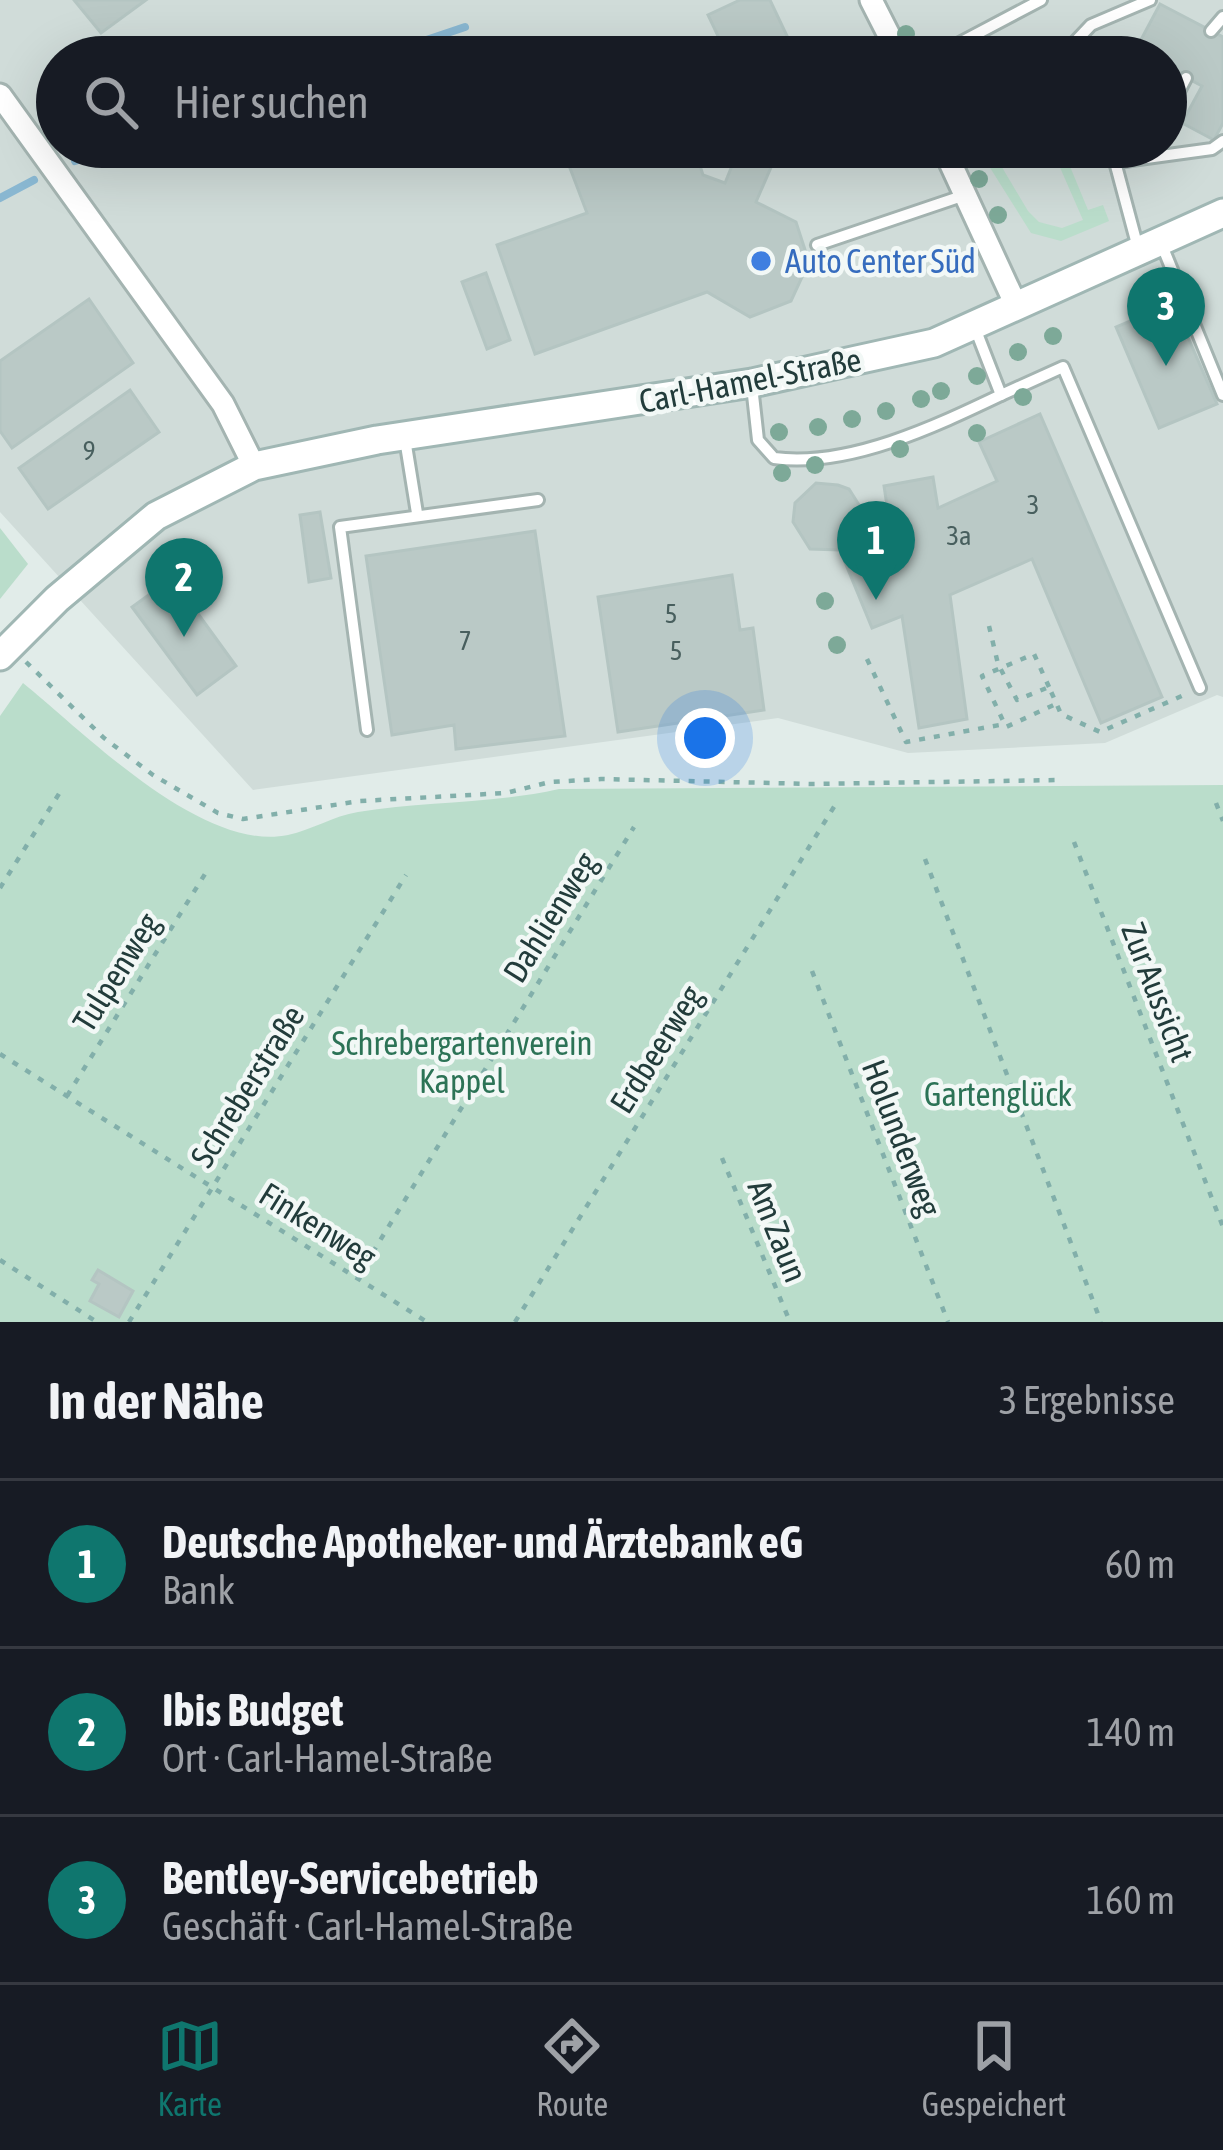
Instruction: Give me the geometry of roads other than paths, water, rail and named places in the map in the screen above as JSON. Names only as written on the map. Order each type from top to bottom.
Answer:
[{"type":"main road","name":"Carl-Hamel-Straße","points":[[5,650],[157,516],[254,466],[405,436],[752,383],[934,343],[1223,213]]},
{"type":"street","points":[[871,0],[889,36]]},
{"type":"street","points":[[0,95],[36,145]]},
{"type":"street","points":[[53,168],[223,404],[254,466]]},
{"type":"street","points":[[953,168],[1016,303]]},
{"type":"lane","points":[[973,36],[1041,0]]},
{"type":"lane","points":[[1081,36],[1091,25],[1150,0]]},
{"type":"lane","points":[[1211,31],[1223,16]]},
{"type":"lane","points":[[1187,151],[1212,149],[1223,141]]},
{"type":"lane","points":[[1120,168],[1150,246],[1223,395]]},
{"type":"lane","points":[[817,245],[965,195]]},
{"type":"lane","points":[[973,322],[1001,395]]},
{"type":"lane","points":[[752,383],[763,450],[790,460],[881,442],[1064,368],[1200,688]]},
{"type":"lane","points":[[405,436],[417,513]]},
{"type":"lane","points":[[367,730],[340,526],[538,500]]},
{"type":"waterway","points":[[438,36],[465,27]]},
{"type":"waterway","points":[[0,198],[34,180]]},
{"type":"place","name":"Auto Center Süd","points":[[761,261]]},
{"type":"place","name":"Bentley-Servicebetrieb","points":[[1166,366]]},
{"type":"place","name":"Deutsche Apotheker- und Ärztebank eG","points":[[876,600]]},
{"type":"place","name":"Ibis Budget","points":[[184,637]]},
{"type":"park label","name":"Schrebergartenverein Kappel","points":[[462,1062]]},
{"type":"park label","name":"Gartenglück","points":[[998,1094]]}]
